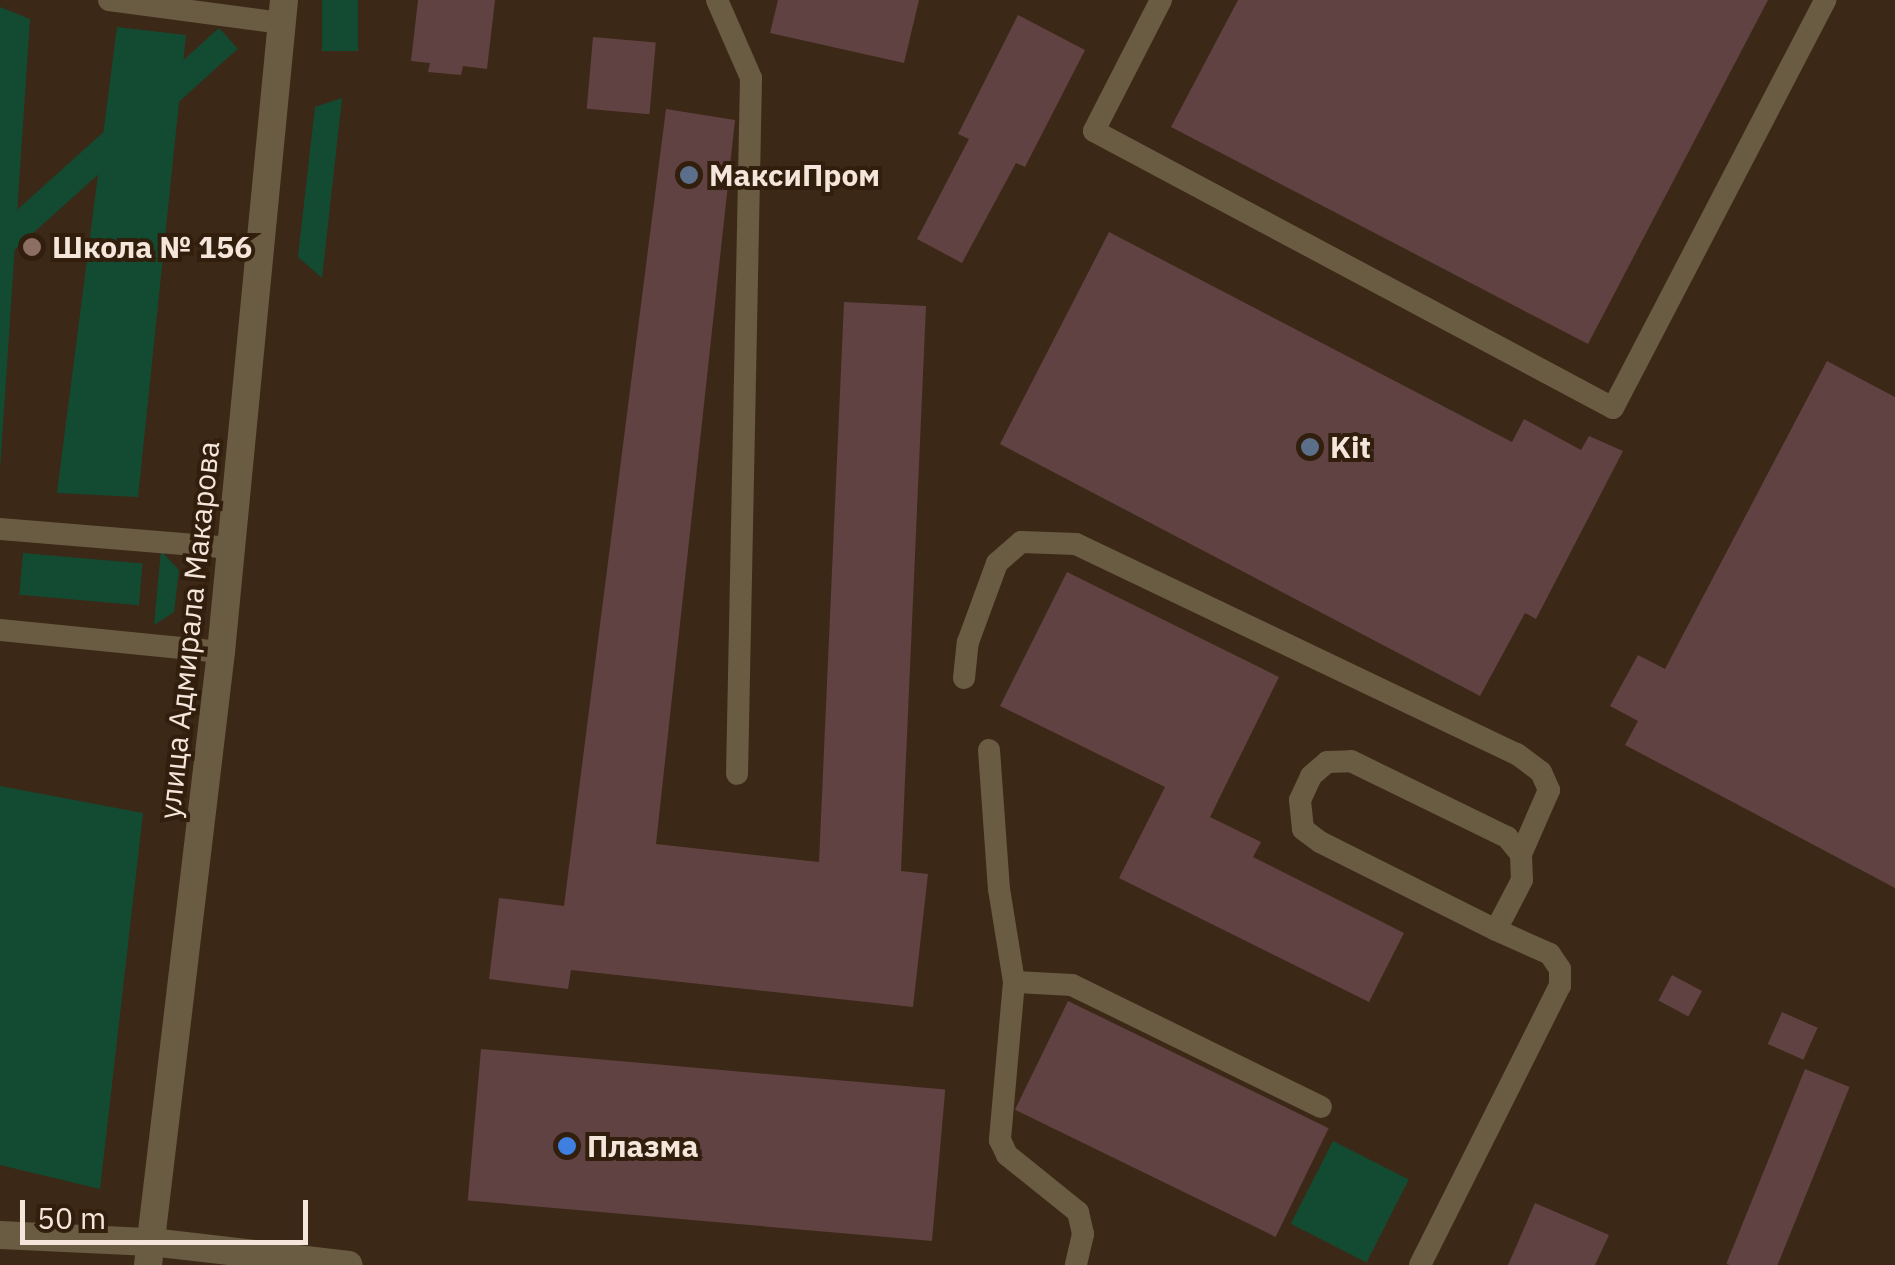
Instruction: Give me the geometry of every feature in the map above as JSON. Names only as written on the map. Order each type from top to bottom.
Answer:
[{"type":"street","name":"улица Адмирала Макарова","points":[[149,1253],[222,652],[283,12]]},
{"type":"street","points":[[0,1236],[149,1253],[349,1265]]},
{"type":"lane","points":[[110,0],[283,12]]},
{"type":"lane","points":[[716,0],[751,78],[737,774]]},
{"type":"lane","points":[[1161,0],[1094,131],[1612,408],[1826,0]]},
{"type":"lane","points":[[0,529],[232,548]]},
{"type":"lane","points":[[964,678],[968,642],[996,563],[1021,542],[1076,544],[1517,754],[1542,772],[1549,790],[1520,854],[1522,880],[1496,930]]},
{"type":"lane","points":[[0,630],[222,652]]},
{"type":"lane","points":[[989,750],[999,889],[1014,982],[1000,1140],[1006,1154],[1078,1212],[1082,1234],[1076,1265]]},
{"type":"lane","points":[[1420,1265],[1560,986],[1560,969],[1550,954],[1320,842],[1303,829],[1300,800],[1310,776],[1327,762],[1351,761],[1507,837],[1520,854]]},
{"type":"lane","points":[[1014,982],[1072,985],[1321,1107]]},
{"type":"green space","points":[[322,0],[358,0],[358,51],[322,51]]},
{"type":"green space","points":[[0,7],[30,19],[0,470]]},
{"type":"green space","points":[[117,27],[186,35],[138,497],[57,493]]},
{"type":"green space","points":[[219,28],[238,49],[0,263],[0,225]]},
{"type":"green space","points":[[342,98],[322,278],[298,257],[315,107]]},
{"type":"green space","points":[[161,551],[179,570],[174,612],[154,625]]},
{"type":"green space","points":[[23,553],[143,563],[139,605],[19,595]]},
{"type":"green space","points":[[0,786],[143,813],[100,1189],[0,1165]]},
{"type":"green space","points":[[1333,1141],[1409,1180],[1367,1262],[1291,1224]]},
{"type":"building","points":[[418,0],[495,0],[487,69],[463,66],[461,75],[428,72],[430,63],[411,61]]},
{"type":"building","points":[[778,0],[919,0],[904,63],[770,33]]},
{"type":"building","points":[[1238,0],[1768,0],[1588,344],[1171,127]]},
{"type":"building","points":[[1018,15],[1085,50],[1025,167],[1016,163],[962,263],[917,239],[969,139],[958,134]]},
{"type":"building","points":[[593,37],[656,42],[649,114],[587,109]]},
{"type":"building","points":[[666,109],[735,120],[656,844],[819,862],[844,302],[926,306],[901,871],[928,874],[913,1007],[571,970],[568,989],[489,979],[499,898],[564,906]]},
{"type":"building","points":[[1109,232],[1512,442],[1524,419],[1581,450],[1589,436],[1623,451],[1536,619],[1525,613],[1480,696],[1000,444]]},
{"type":"building","points":[[1827,361],[1895,397],[1895,888],[1625,745],[1638,721],[1610,706],[1638,655],[1665,669]]},
{"type":"building","points":[[1067,572],[1279,677],[1210,817],[1261,842],[1253,857],[1404,933],[1369,1002],[1119,878],[1165,787],[1000,706]]},
{"type":"building","points":[[1672,975],[1702,991],[1688,1017],[1658,1001]]},
{"type":"building","points":[[1068,1001],[1329,1128],[1276,1237],[1015,1110]]},
{"type":"building","points":[[1782,1012],[1818,1028],[1803,1060],[1768,1044]]},
{"type":"building","points":[[481,1049],[945,1090],[932,1241],[468,1200]]},
{"type":"building","points":[[1805,1069],[1850,1087],[1778,1265],[1726,1264]]},
{"type":"building","points":[[1535,1203],[1609,1235],[1595,1265],[1508,1265]]},
{"type":"place","name":"МаксиПром","points":[[689,175]]},
{"type":"place","name":"Школа № 156","points":[[32,247]]},
{"type":"place","name":"Kit","points":[[1310,447]]},
{"type":"place","name":"Плазма","points":[[567,1146]]}]
